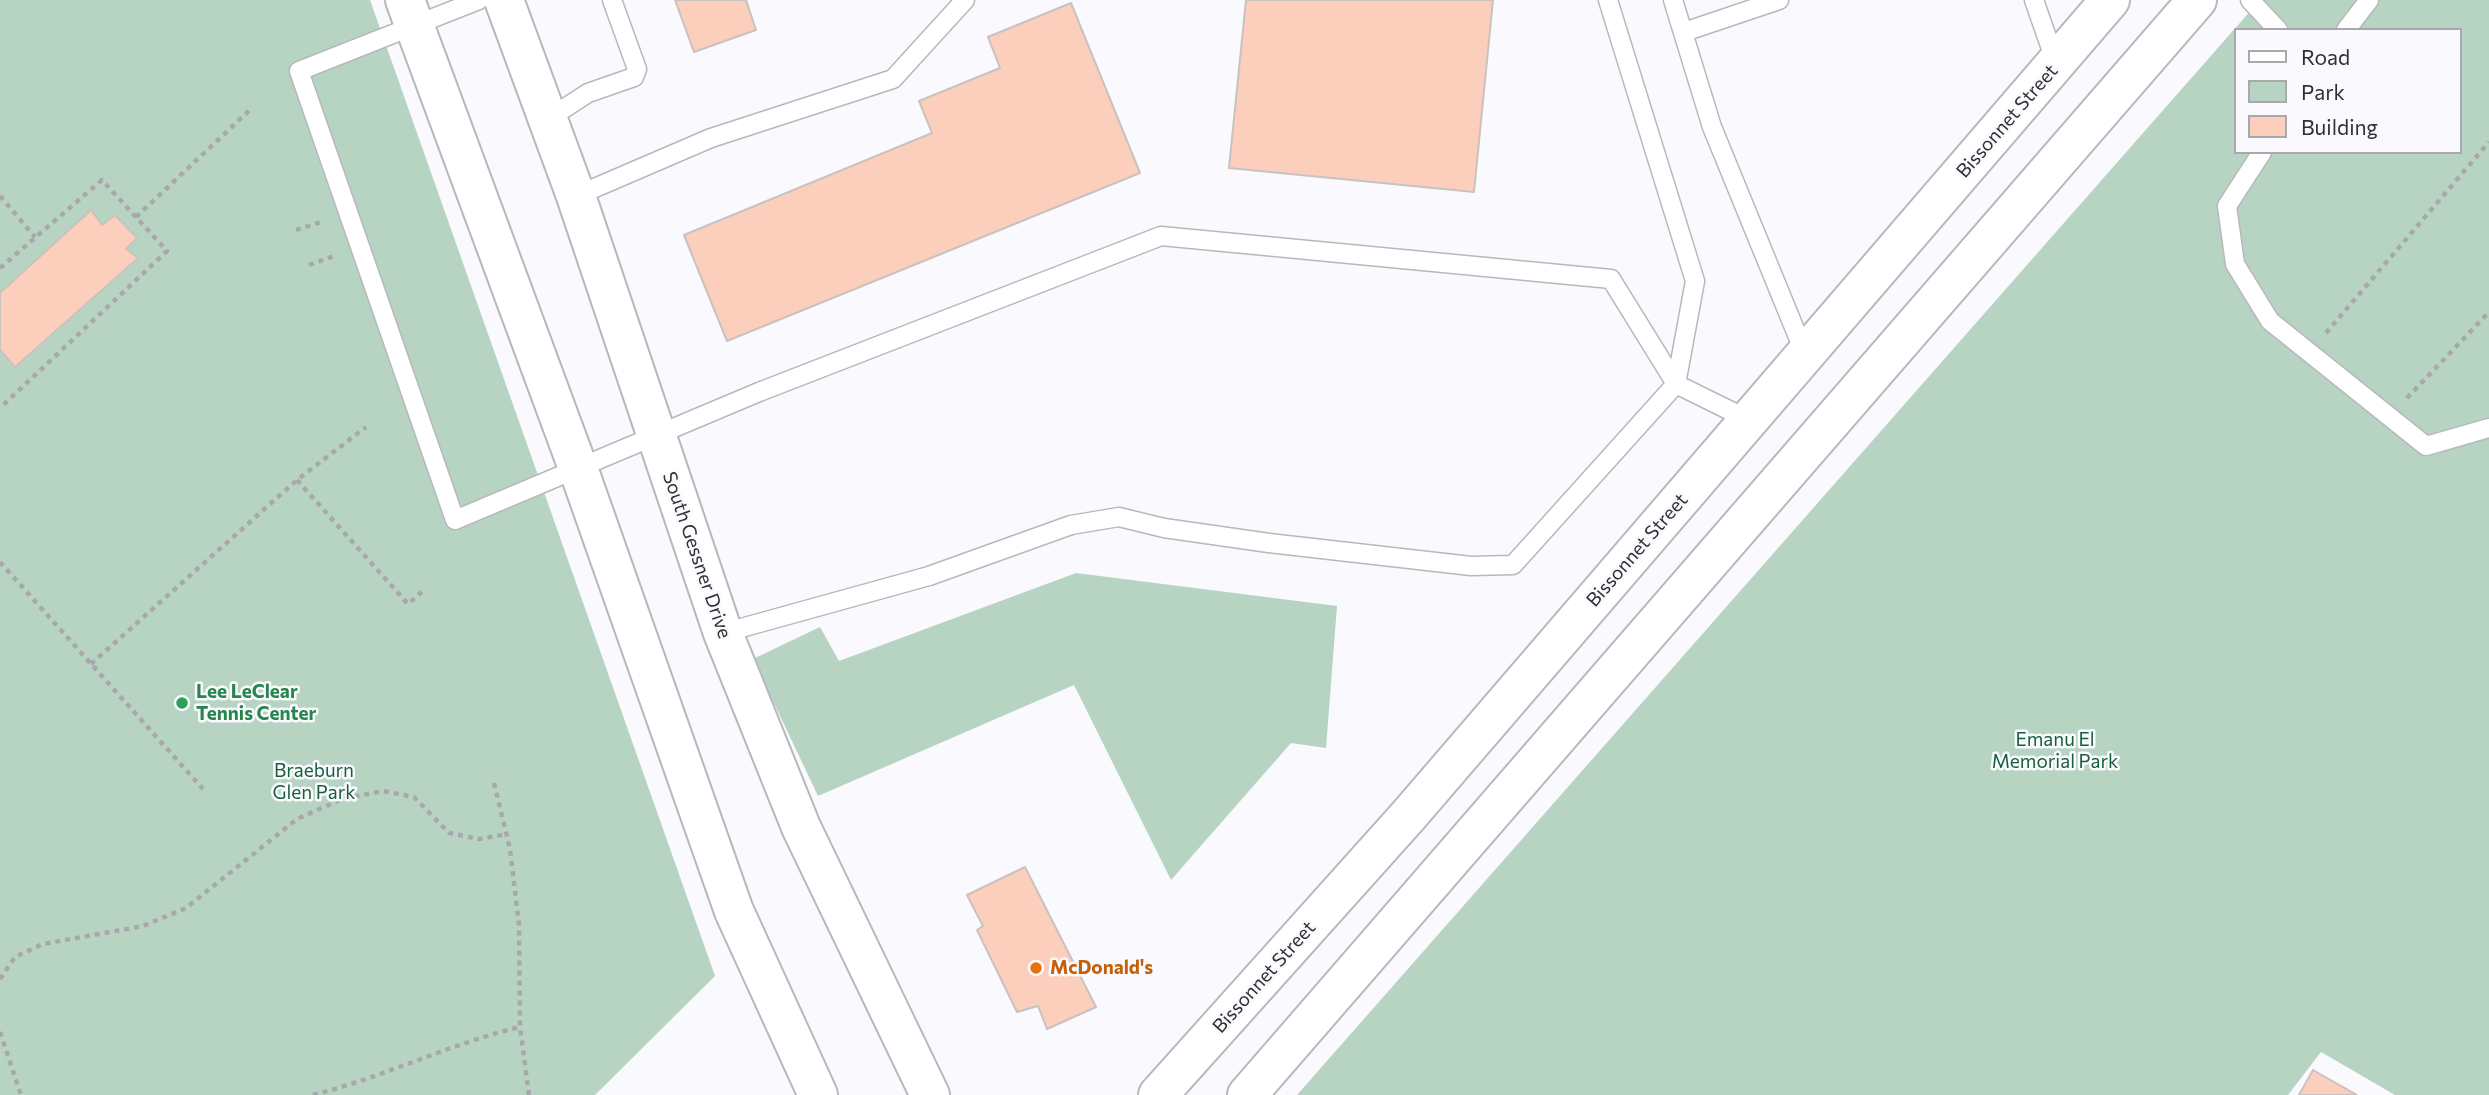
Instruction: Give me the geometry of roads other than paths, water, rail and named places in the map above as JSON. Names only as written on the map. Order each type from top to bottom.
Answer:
[{"type":"main road","name":"South Gessner Drive","points":[[504,0],[576,196],[723,632],[801,827],[930,1095]]},
{"type":"main road","name":"Bissonnet Street","points":[[1158,1095],[1409,815],[2110,0]]},
{"type":"main road","points":[[1247,1095],[2197,0]]},
{"type":"main road","points":[[410,13],[578,468],[734,911],[818,1095]]},
{"type":"main road","points":[[1805,354],[1879,364]]},
{"type":"main road","points":[[1409,815],[1454,856]]},
{"type":"lane","points":[[479,0],[410,13],[299,71],[455,520],[657,435],[1161,236],[1611,279],[1676,384],[1749,420]]},
{"type":"lane","points":[[548,119],[588,93],[634,77],[637,69],[612,0]]},
{"type":"lane","points":[[576,196],[711,138],[893,79],[965,0]]},
{"type":"lane","points":[[723,632],[929,576],[1071,525],[1119,517],[1164,528],[1269,543],[1471,566],[1513,565],[1676,384],[1695,281],[1608,0]]},
{"type":"lane","points":[[1673,0],[1712,127],[1805,354]]},
{"type":"lane","points":[[1684,32],[1779,0]]},
{"type":"lane","points":[[2034,0],[2056,65]]},
{"type":"lane","points":[[2250,0],[2276,28]]},
{"type":"lane","points":[[2348,28],[2369,0]]},
{"type":"lane","points":[[2261,154],[2227,206],[2235,264],[2270,321],[2426,446],[2489,428]]},
{"type":"place","name":"Lee LeClear Tennis Center","points":[[182,703]]},
{"type":"place","name":"McDonald's","points":[[1036,968]]},
{"type":"park label","name":"Emanu El Memorial Park","points":[[2055,751]]},
{"type":"park label","name":"Braeburn Glen Park","points":[[314,782]]}]
